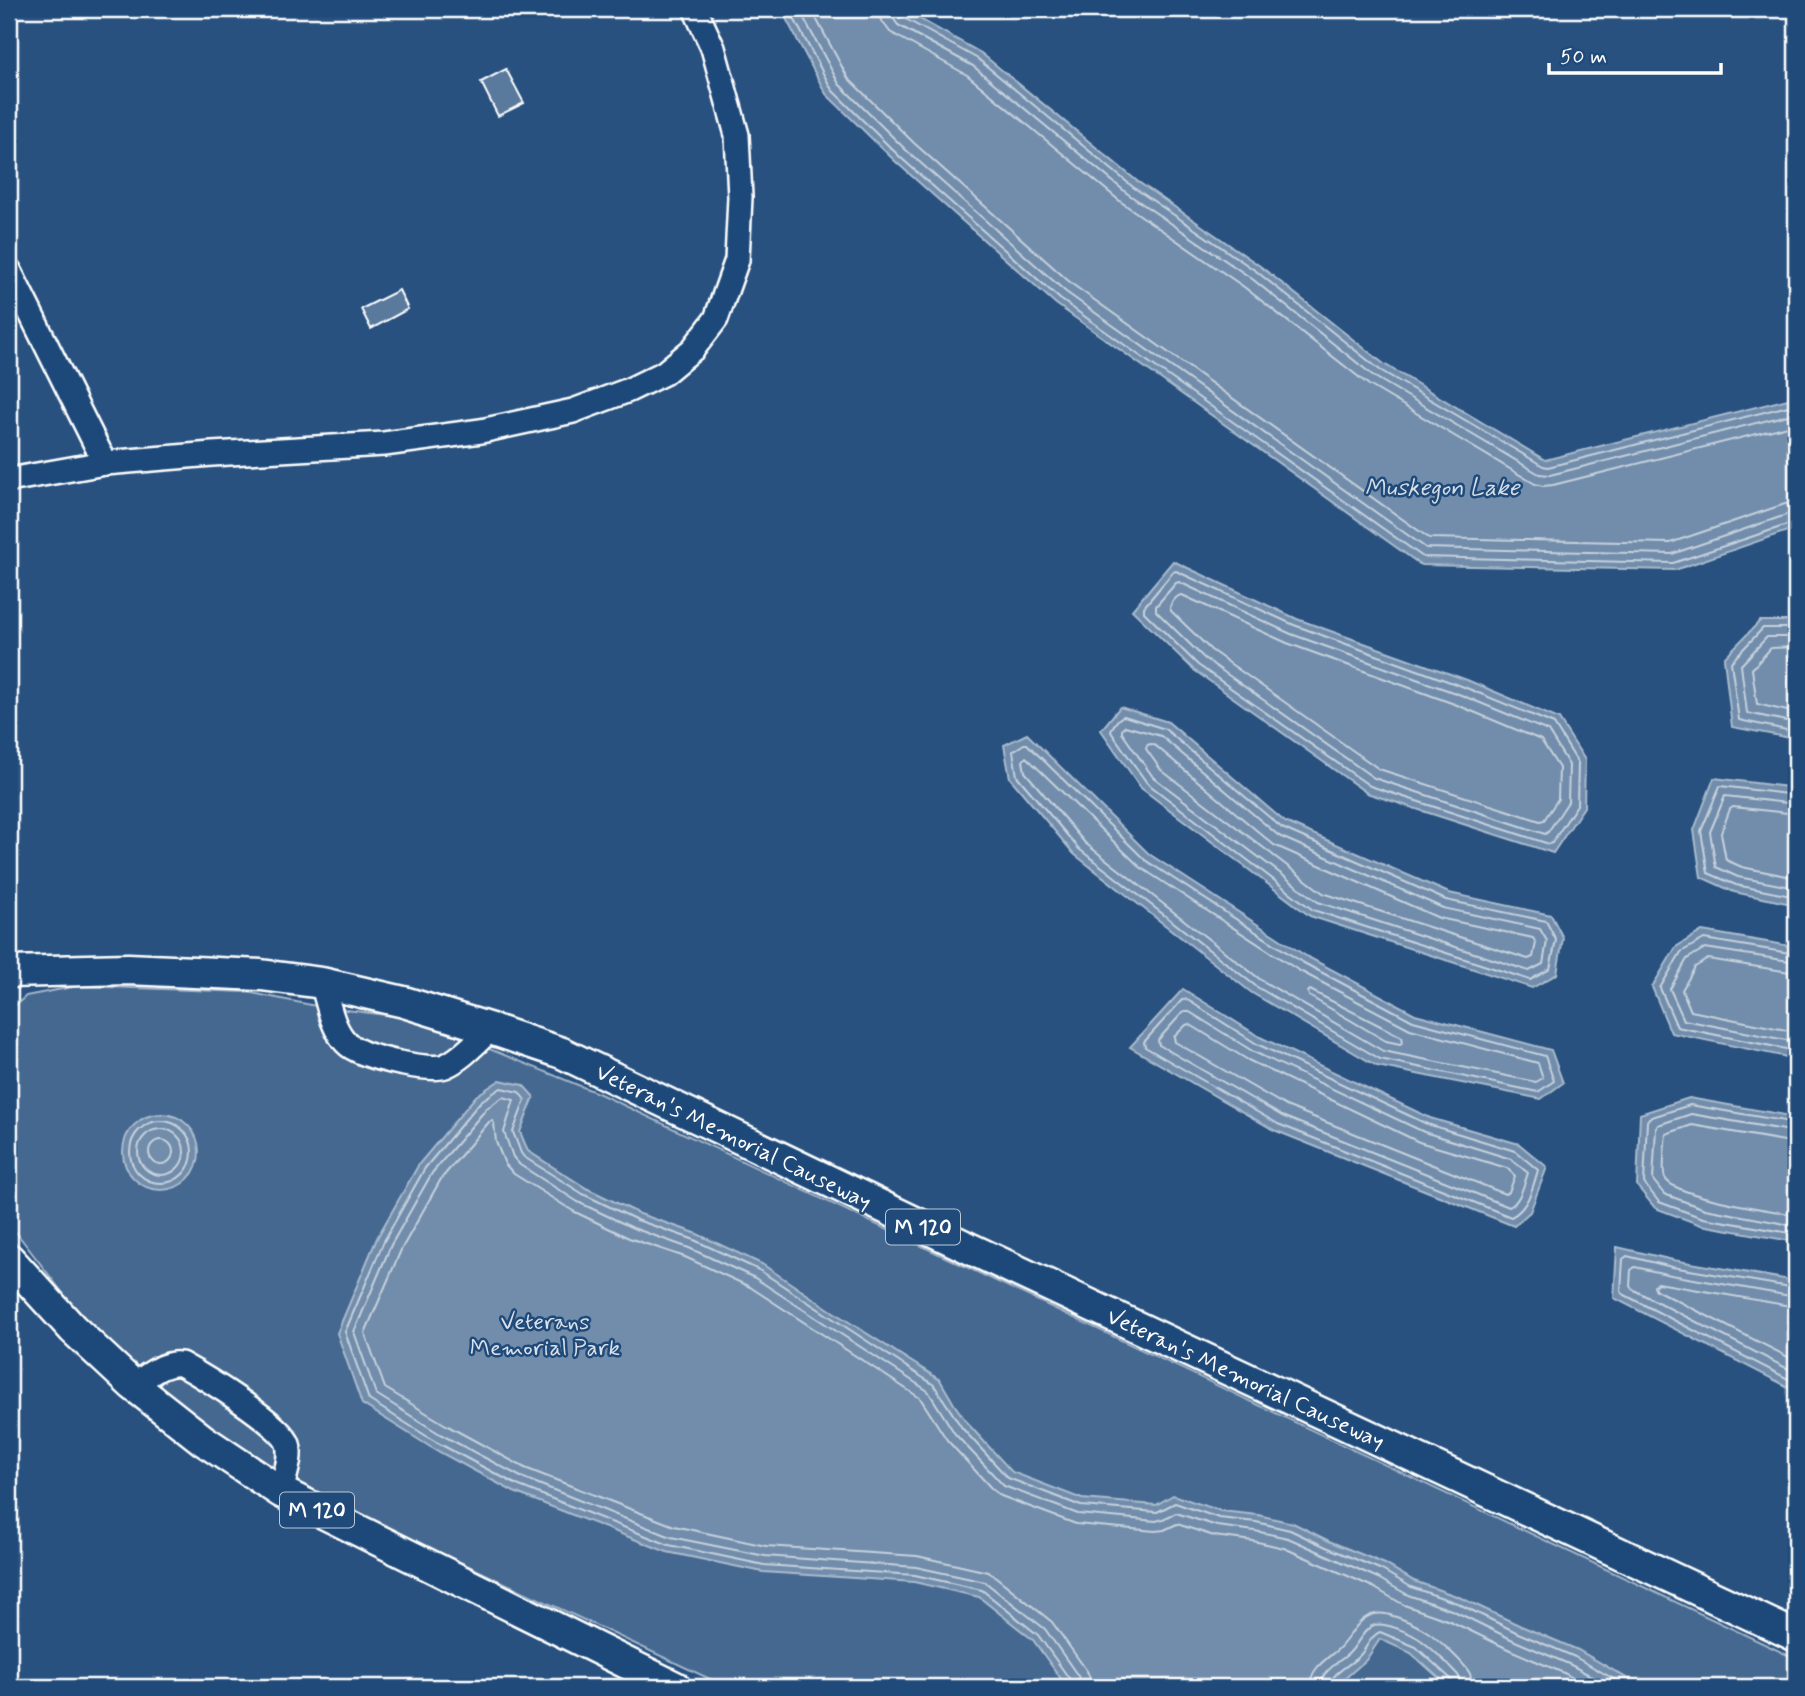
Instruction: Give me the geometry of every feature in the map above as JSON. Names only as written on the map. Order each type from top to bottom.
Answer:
[{"type":"main road","name":"Veteran's Memorial Causeway","points":[[9,972],[128,969],[261,975],[322,983],[404,1002],[562,1054],[1796,1636]]},
{"type":"main road","name":"M 120","points":[[9,1259],[73,1329],[133,1385],[203,1440],[281,1492],[675,1687]]},
{"type":"lane","points":[[9,480],[105,463],[384,444],[481,431],[573,411],[629,390],[664,373],[692,349],[716,319],[737,260],[740,197],[737,135],[713,48],[695,9]]},
{"type":"lane","points":[[9,270],[105,463]]},
{"type":"lane","points":[[322,983],[341,1037],[360,1052],[394,1062],[439,1068],[454,1061],[491,1029]]},
{"type":"lane","points":[[133,1385],[166,1365],[181,1364],[248,1407],[285,1438],[289,1456],[281,1492]]},
{"type":"green space","name":"Veterans Memorial Park","points":[[78,986],[247,992],[316,1006],[416,1019],[600,1094],[1796,1659],[1796,1687],[727,1687],[330,1501],[241,1448],[130,1366],[72,1305],[9,1223],[9,1011],[26,996]]},
{"type":"water","name":"Muskegon Lake","points":[[781,9],[902,9],[981,53],[1137,181],[1260,266],[1384,364],[1545,460],[1796,397],[1796,528],[1675,570],[1421,565],[1056,304],[896,162],[826,94]]},
{"type":"water","points":[[1173,561],[1297,619],[1467,680],[1559,719],[1585,760],[1584,807],[1553,853],[1367,793],[1194,670],[1132,610]]},
{"type":"water","points":[[1760,621],[1796,621],[1796,739],[1732,727],[1724,658]]},
{"type":"water","points":[[1120,707],[1168,722],[1285,822],[1449,893],[1551,915],[1563,938],[1557,974],[1532,988],[1310,916],[1141,788],[1101,730]]},
{"type":"water","points":[[1027,734],[1149,854],[1306,956],[1415,1014],[1551,1050],[1563,1083],[1541,1099],[1377,1066],[1252,993],[1074,854],[1010,778],[1004,745]]},
{"type":"water","points":[[1714,778],[1796,788],[1796,905],[1734,892],[1701,877],[1694,830]]},
{"type":"water","points":[[1702,931],[1796,947],[1796,1059],[1671,1033],[1652,987],[1676,947]]},
{"type":"water","points":[[1183,989],[1260,1037],[1430,1118],[1519,1144],[1547,1167],[1530,1212],[1514,1226],[1274,1130],[1130,1047]]},
{"type":"water","points":[[500,1080],[523,1085],[534,1097],[520,1132],[528,1151],[586,1188],[640,1214],[695,1233],[762,1264],[940,1380],[968,1424],[1012,1472],[1082,1499],[1156,1505],[1173,1495],[1221,1511],[1258,1515],[1293,1523],[1385,1564],[1414,1581],[1459,1597],[1578,1650],[1642,1687],[1449,1687],[1411,1653],[1380,1639],[1366,1660],[1335,1687],[1067,1687],[1033,1640],[979,1597],[914,1582],[763,1572],[667,1552],[514,1492],[432,1448],[362,1404],[337,1333],[377,1238],[419,1164],[476,1096]]},
{"type":"water","points":[[1689,1098],[1796,1117],[1796,1242],[1701,1225],[1655,1208],[1637,1186],[1640,1114]]},
{"type":"water","points":[[154,1114],[168,1114],[182,1120],[193,1131],[199,1152],[196,1167],[188,1179],[168,1190],[154,1190],[140,1184],[129,1173],[123,1159],[123,1145],[129,1131],[140,1120]]},
{"type":"water","points":[[1617,1247],[1673,1260],[1796,1281],[1796,1391],[1614,1298]]},
{"type":"building","points":[[506,69],[524,103],[498,116],[481,82]]},
{"type":"building","points":[[399,290],[408,309],[371,329],[361,309]]}]
